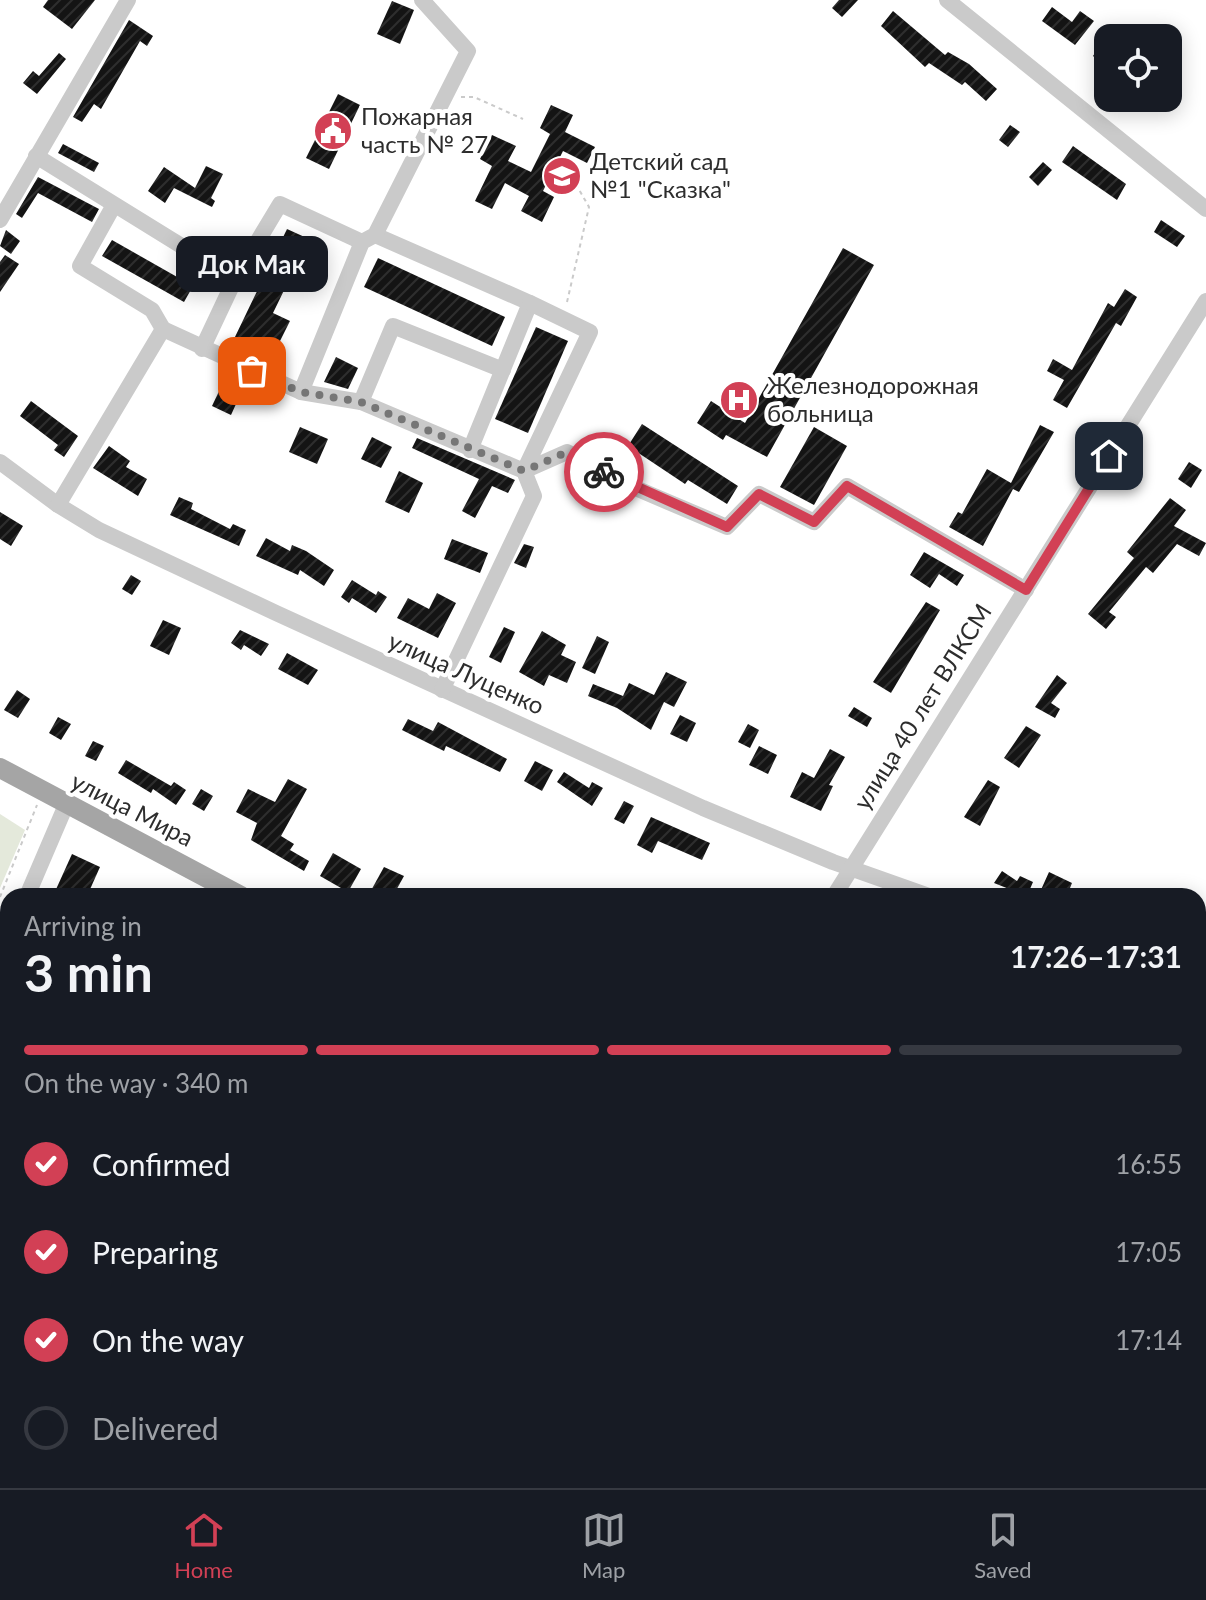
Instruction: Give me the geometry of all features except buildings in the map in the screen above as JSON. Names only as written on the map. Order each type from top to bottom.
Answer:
[{"type":"main road","name":"улица Мира","points":[[0,768],[224,888]]},
{"type":"street","points":[[0,220],[6,195],[36,156],[128,0]]},
{"type":"street","points":[[301,392],[369,239],[468,51],[422,0]]},
{"type":"street","points":[[947,0],[1206,209]]},
{"type":"street","points":[[36,156],[235,279]]},
{"type":"street","points":[[202,349],[235,279],[280,204],[530,303],[590,332],[524,471],[534,496],[442,690]]},
{"type":"street","points":[[114,205],[80,266],[152,310],[163,329],[301,392],[361,402],[524,471],[567,452],[633,487],[727,527],[759,494],[814,522],[847,486],[1026,590]]},
{"type":"street","name":"улица 40 лет ВЛКСМ","points":[[839,888],[1206,301]]},
{"type":"street","points":[[470,450],[530,303]]},
{"type":"street","points":[[361,402],[393,326],[503,370]]},
{"type":"street","points":[[58,505],[163,329]]},
{"type":"street","name":"улица Луценко","points":[[0,462],[58,505],[99,530],[703,808],[907,888]]},
{"type":"street","points":[[30,888],[66,805]]},
{"type":"path","points":[[445,96],[474,97],[523,119]]},
{"type":"path","points":[[563,319],[589,207],[569,172]]},
{"type":"path","points":[[4,888],[42,793]]},
{"type":"shaded area","points":[[0,814],[25,830],[0,888]]},
{"type":"way so far","points":[[252,371],[301,392],[361,402],[524,471],[567,452],[604,472]]},
{"type":"place","name":"Пожарная часть № 27","points":[[333,131]]},
{"type":"place","name":"Детский сад №1 \"Сказка\"","points":[[562,176]]},
{"type":"place","name":"Док Мак","points":[[252,371]]},
{"type":"place","name":"Железнодорожная больница","points":[[739,400]]},
{"type":"route","points":[[604,472],[727,527],[759,494],[814,522],[847,486],[1026,590],[1109,456]]}]
